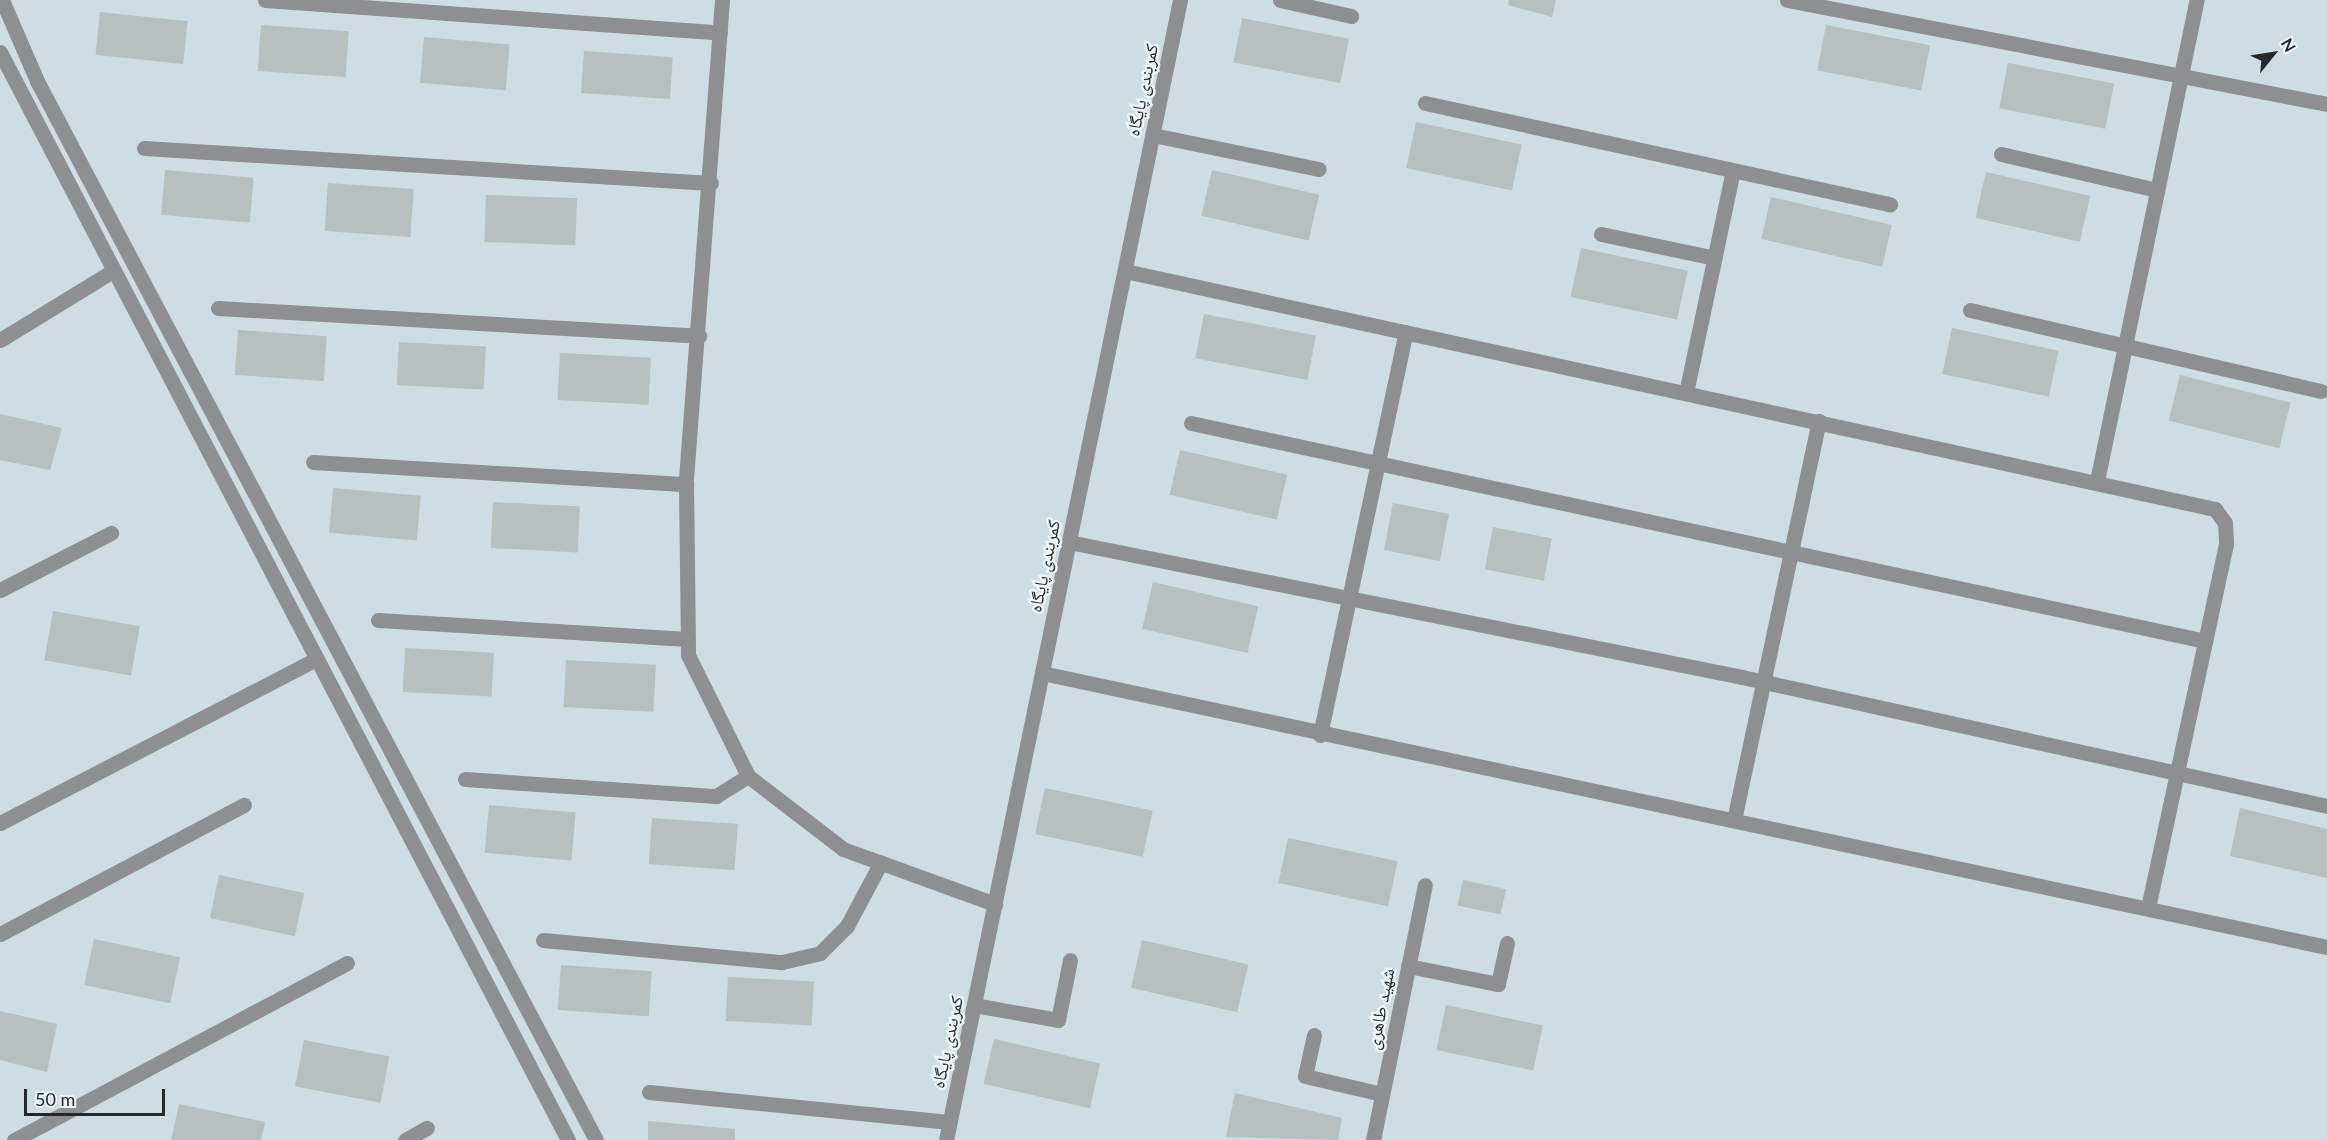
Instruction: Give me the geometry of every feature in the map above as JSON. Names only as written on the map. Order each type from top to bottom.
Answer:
[{"type":"street","points":[[2,0],[37,81],[596,1140]]},
{"type":"street","points":[[265,0],[720,33]]},
{"type":"street","points":[[722,0],[711,183],[686,484],[687,655],[748,776],[843,849],[995,904]]},
{"type":"street","name":"کمربندی پایگاه","points":[[946,1140],[1180,0]]},
{"type":"street","points":[[1280,0],[1352,16]]},
{"type":"street","points":[[1787,0],[2327,104]]},
{"type":"street","points":[[2097,480],[2197,0]]},
{"type":"street","points":[[0,52],[111,272],[317,659],[568,1140]]},
{"type":"street","points":[[1425,104],[1732,174],[1890,204]]},
{"type":"street","points":[[1153,135],[1319,169]]},
{"type":"street","points":[[144,148],[711,183]]},
{"type":"street","points":[[2001,154],[2157,190]]},
{"type":"street","points":[[1686,393],[1732,174]]},
{"type":"street","points":[[1601,234],[1715,258]]},
{"type":"street","points":[[1125,271],[2097,480],[2215,509],[2225,523],[2226,544],[2148,908]]},
{"type":"street","points":[[0,340],[111,272]]},
{"type":"street","points":[[218,308],[699,336]]},
{"type":"street","points":[[1970,310],[2320,391]]},
{"type":"street","points":[[1320,735],[1351,599],[1406,332]]},
{"type":"street","points":[[1734,820],[1819,422]]},
{"type":"street","points":[[1191,423],[1378,466],[2205,641]]},
{"type":"street","points":[[313,462],[686,484]]},
{"type":"street","points":[[0,590],[111,533]]},
{"type":"street","points":[[1069,542],[1764,682],[2327,806]]},
{"type":"street","points":[[378,620],[687,639]]},
{"type":"street","points":[[0,823],[317,659]]},
{"type":"street","points":[[1042,673],[1320,735],[1734,820],[2327,947]]},
{"type":"street","points":[[465,779],[716,796],[748,776]]},
{"type":"street","points":[[0,934],[244,805]]},
{"type":"street","points":[[543,940],[792,960],[820,953],[847,926],[881,862]]},
{"type":"street","name":"شهید طاهری","points":[[1373,1140],[1425,885]]},
{"type":"street","points":[[1408,966],[1498,984],[1507,943]]},
{"type":"street","points":[[974,1005],[1058,1020],[1070,960]]},
{"type":"street","points":[[14,1140],[347,963]]},
{"type":"street","points":[[1314,1035],[1305,1076],[1382,1094]]},
{"type":"street","points":[[649,1092],[950,1122]]},
{"type":"street","points":[[405,1140],[427,1128]]},
{"type":"shaded area","points":[[0,0],[2327,0],[2327,1140],[0,1140]]},
{"type":"building","points":[[1509,0],[1556,0],[1552,17],[1508,5]]},
{"type":"building","points":[[100,12],[188,21],[183,64],[96,55]]},
{"type":"building","points":[[1242,18],[1349,39],[1340,83],[1233,62]]},
{"type":"building","points":[[261,25],[349,31],[346,77],[258,71]]},
{"type":"building","points":[[1826,25],[1930,45],[1921,90],[1817,70]]},
{"type":"building","points":[[424,37],[510,44],[506,90],[420,83]]},
{"type":"building","points":[[584,51],[673,57],[670,99],[581,93]]},
{"type":"building","points":[[2008,63],[2114,84],[2105,129],[1999,108]]},
{"type":"building","points":[[1416,122],[1522,144],[1512,190],[1406,168]]},
{"type":"building","points":[[165,170],[254,178],[250,223],[161,215]]},
{"type":"building","points":[[1212,170],[1319,195],[1309,241],[1201,216]]},
{"type":"building","points":[[1986,172],[2090,196],[2080,242],[1975,218]]},
{"type":"building","points":[[328,183],[414,189],[410,237],[325,231]]},
{"type":"building","points":[[486,195],[577,198],[575,245],[484,242]]},
{"type":"building","points":[[1771,197],[1892,225],[1882,267],[1761,239]]},
{"type":"building","points":[[1581,248],[1688,271],[1677,320],[1571,297]]},
{"type":"building","points":[[1204,314],[1316,336],[1307,380],[1195,358]]},
{"type":"building","points":[[1952,328],[2059,351],[2049,397],[1942,374]]},
{"type":"building","points":[[238,330],[327,336],[324,381],[235,375]]},
{"type":"building","points":[[399,342],[486,347],[484,389],[397,385]]},
{"type":"building","points":[[560,353],[651,358],[648,405],[558,400]]},
{"type":"building","points":[[2180,375],[2291,403],[2279,448],[2169,421]]},
{"type":"building","points":[[0,414],[62,428],[50,470],[0,460]]},
{"type":"building","points":[[1180,450],[1287,475],[1277,520],[1170,495]]},
{"type":"building","points":[[333,488],[421,496],[417,540],[329,533]]},
{"type":"building","points":[[493,502],[580,507],[577,552],[491,548]]},
{"type":"building","points":[[1393,503],[1449,514],[1440,561],[1384,550]]},
{"type":"building","points":[[1493,527],[1552,538],[1544,581],[1485,569]]},
{"type":"building","points":[[1153,582],[1258,606],[1247,653],[1142,629]]},
{"type":"building","points":[[53,611],[140,626],[131,676],[44,660]]},
{"type":"building","points":[[405,648],[494,653],[492,697],[403,692]]},
{"type":"building","points":[[566,660],[656,665],[653,712],[564,707]]},
{"type":"building","points":[[1045,788],[1153,811],[1143,857],[1035,834]]},
{"type":"building","points":[[489,805],[576,813],[571,860],[485,853]]},
{"type":"building","points":[[2240,808],[2327,829],[2327,878],[2230,856]]},
{"type":"building","points":[[652,818],[738,824],[735,870],[649,864]]},
{"type":"building","points":[[1288,838],[1398,861],[1388,906],[1278,883]]},
{"type":"building","points":[[219,875],[304,893],[295,936],[210,918]]},
{"type":"building","points":[[1463,880],[1506,889],[1501,915],[1458,905]]},
{"type":"building","points":[[94,939],[180,957],[170,1003],[84,985]]},
{"type":"building","points":[[1142,940],[1248,965],[1237,1012],[1131,988]]},
{"type":"building","points":[[561,965],[652,971],[649,1016],[558,1010]]},
{"type":"building","points":[[728,977],[814,982],[812,1025],[726,1021]]},
{"type":"building","points":[[1446,1005],[1543,1026],[1533,1071],[1436,1050]]},
{"type":"building","points":[[0,1011],[57,1024],[47,1072],[0,1060]]},
{"type":"building","points":[[994,1039],[1100,1064],[1090,1108],[984,1084]]},
{"type":"building","points":[[304,1040],[389,1057],[380,1103],[295,1086]]},
{"type":"building","points":[[1235,1093],[1342,1118],[1338,1140],[1226,1137]]},
{"type":"building","points":[[179,1104],[265,1122],[261,1140],[171,1140]]},
{"type":"building","points":[[648,1121],[735,1129],[735,1140],[648,1140]]}]
